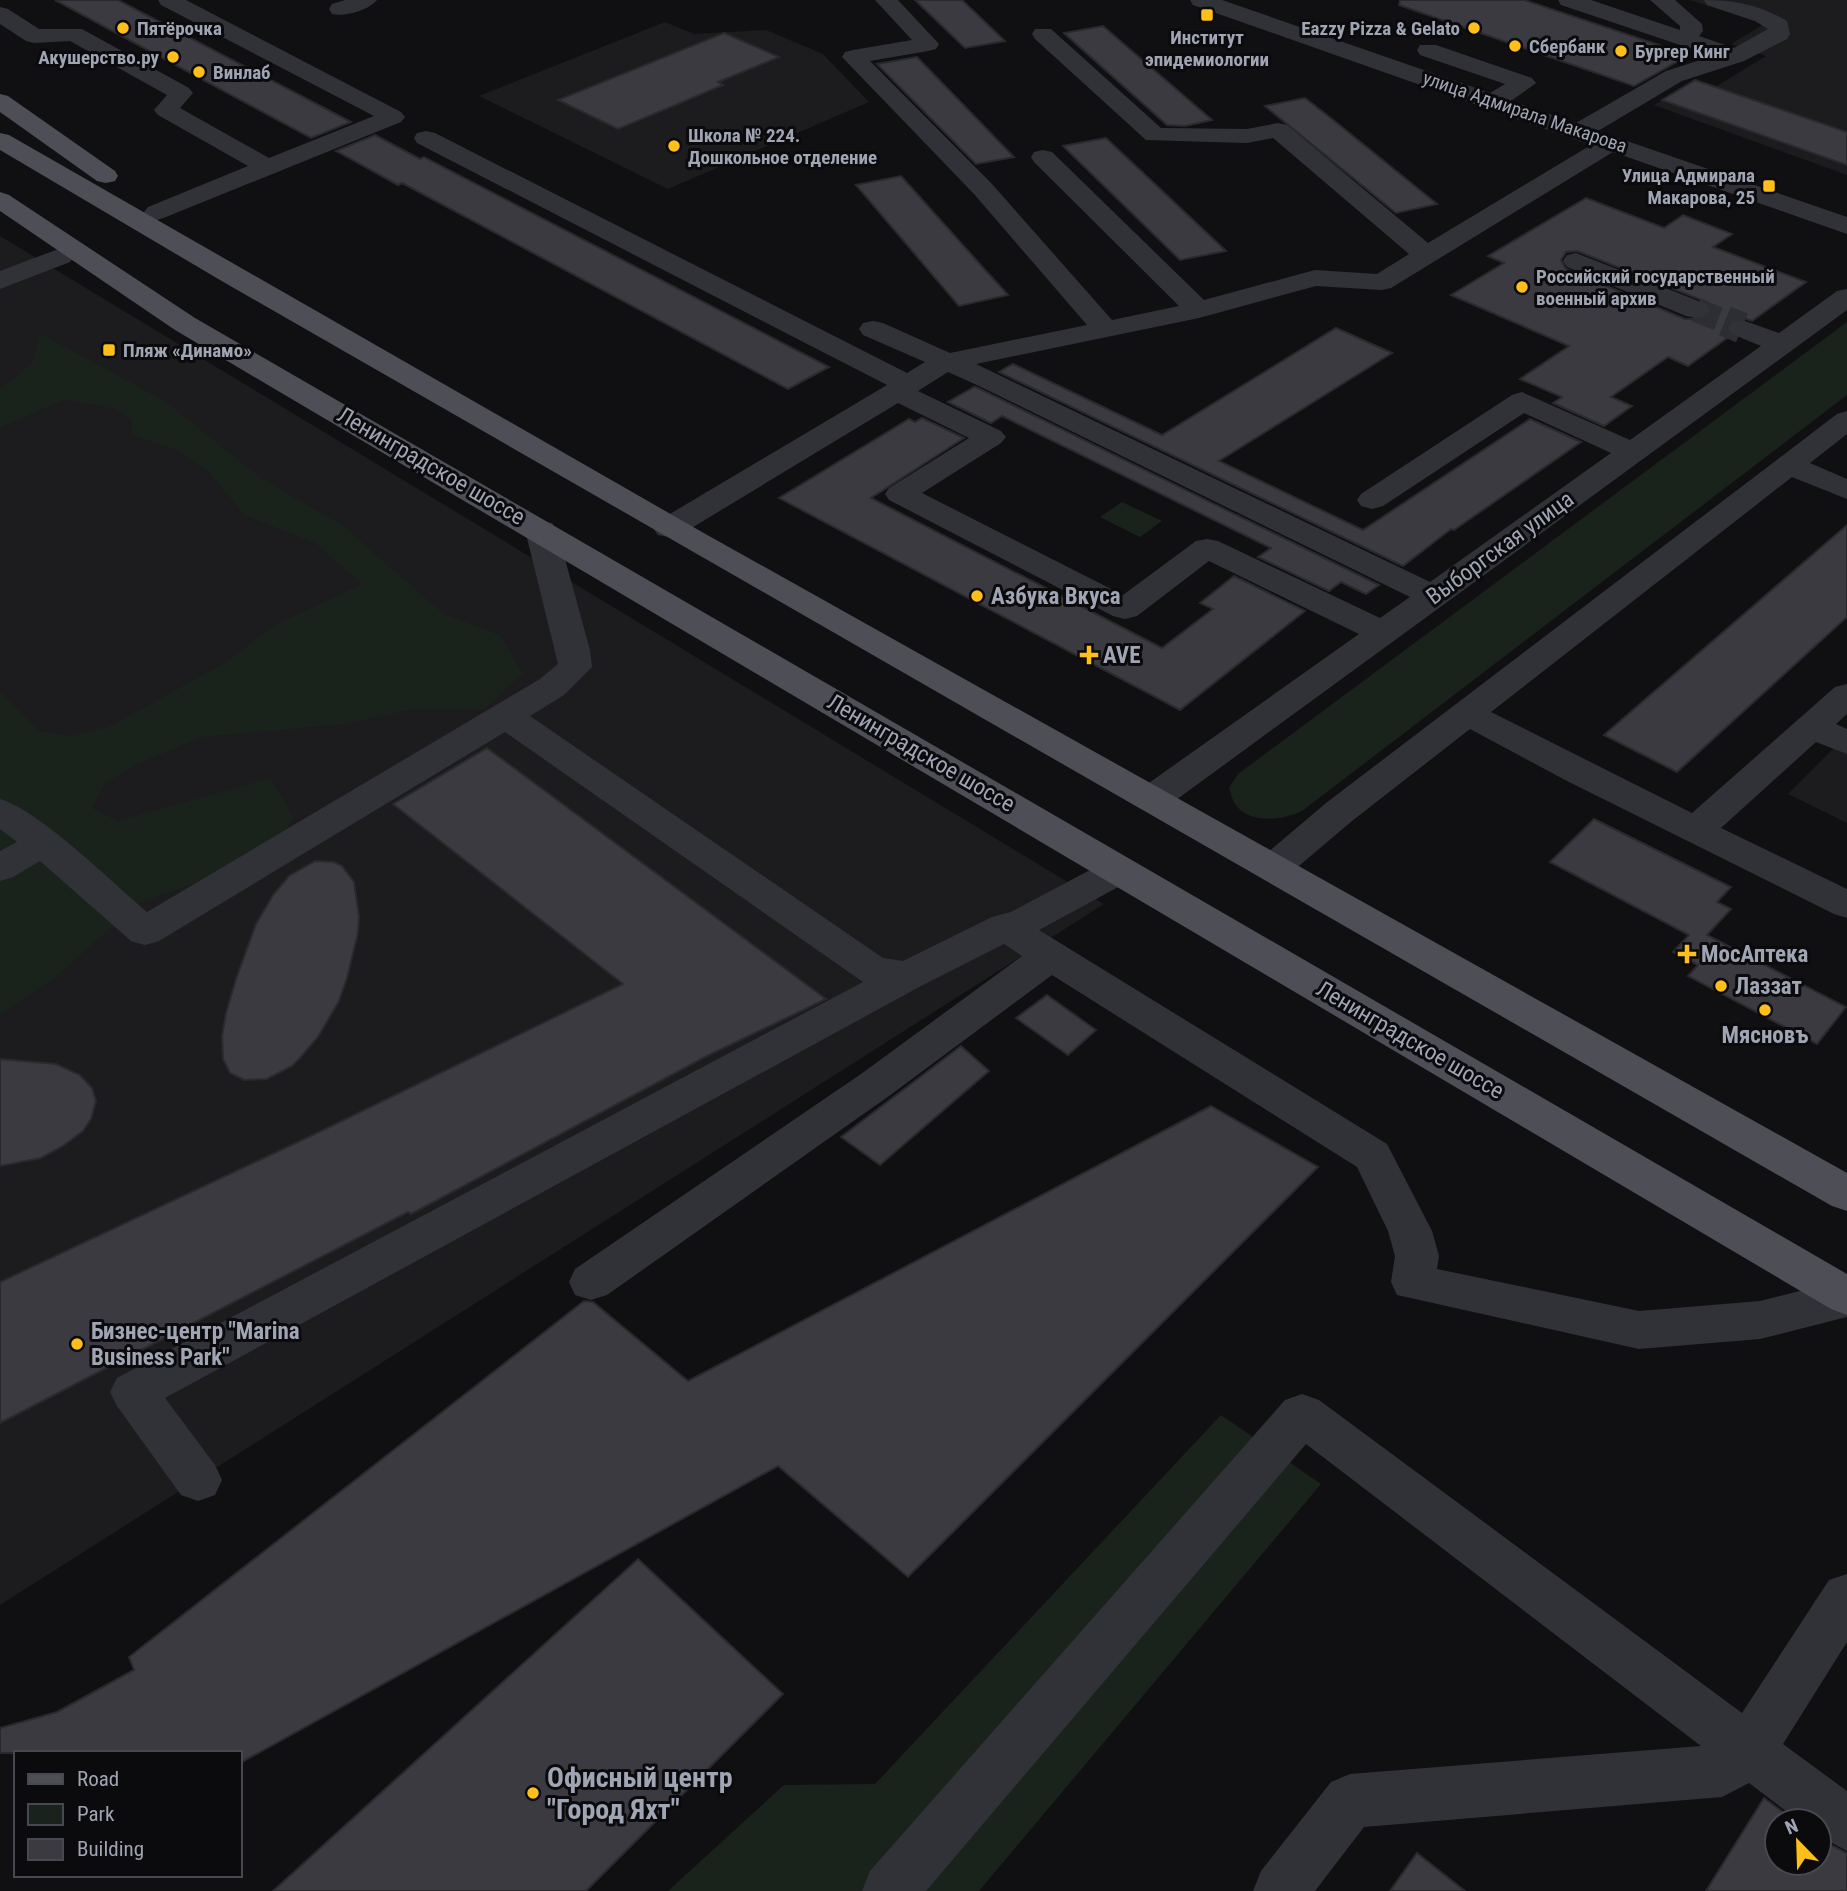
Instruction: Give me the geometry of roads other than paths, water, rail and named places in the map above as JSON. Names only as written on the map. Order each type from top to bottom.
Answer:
[{"type":"main road","points":[[0,101],[157,212],[265,295]]},
{"type":"main road","points":[[0,140],[669,528],[1274,867],[1847,1194]]},
{"type":"main road","name":"Ленинградское шоссе","points":[[0,200],[186,324],[1847,1297]]},
{"type":"main road","points":[[0,222],[186,324]]},
{"type":"street","points":[[157,212],[393,117],[169,0]]},
{"type":"street","points":[[340,9],[366,0]]},
{"type":"street","points":[[886,0],[928,44],[853,57],[983,189],[1106,330]]},
{"type":"street","name":"улица Адмирала Макарова","points":[[1201,0],[1614,142],[1847,226]]},
{"type":"street","points":[[1569,0],[1736,56]]},
{"type":"street","points":[[1661,0],[1691,24],[1692,31],[1684,39]]},
{"type":"street","points":[[1580,131],[1674,76],[1736,56],[1779,34],[1779,26],[1763,16],[1714,0]]},
{"type":"street","points":[[0,15],[34,36],[74,34],[181,93],[166,110],[269,168]]},
{"type":"street","points":[[1043,34],[1155,135],[1247,136],[1278,130],[1426,255]]},
{"type":"street","points":[[1410,44],[1524,83],[1494,101]]},
{"type":"street","points":[[426,138],[902,387],[991,437],[900,494],[1125,608],[1207,548],[1382,632]]},
{"type":"street","points":[[669,528],[945,362],[1199,310],[1315,278],[1382,282],[1614,142]]},
{"type":"street","points":[[1042,157],[1199,310]]},
{"type":"street","points":[[0,281],[61,256]]},
{"type":"street","points":[[1576,261],[1696,310]]},
{"type":"street","name":"Выборгская улица","points":[[1152,799],[1847,297]]},
{"type":"street","points":[[873,328],[987,379],[1433,596]]},
{"type":"street","points":[[1742,328],[1782,344]]},
{"type":"street","points":[[1372,500],[1522,401],[1633,452]]},
{"type":"street","points":[[1274,867],[1467,713],[1847,420]]},
{"type":"street","points":[[1788,465],[1847,490]]},
{"type":"street","points":[[0,811],[43,843],[145,930],[506,716],[552,687],[575,667],[573,650],[541,530]]},
{"type":"street","points":[[1696,830],[1847,695]]},
{"type":"street","points":[[1467,713],[1847,905]]},
{"type":"street","points":[[506,716],[873,971],[907,976]]},
{"type":"street","points":[[1813,727],[1847,743]]},
{"type":"street","points":[[0,868],[43,843]]},
{"type":"street","points":[[198,1480],[133,1392],[907,976],[1006,927],[1023,922],[1120,870]]},
{"type":"street","points":[[1006,927],[1372,1156],[1410,1231],[1417,1256],[1413,1282],[1639,1330],[1760,1320],[1847,1297]]},
{"type":"street","points":[[592,1282],[875,1085],[1051,955]]},
{"type":"street","points":[[890,1891],[1302,1414],[1847,1824]]},
{"type":"street","points":[[1280,1891],[1350,1801],[1722,1771],[1749,1750],[1847,1597]]},
{"type":"tunnel","points":[[1696,310],[1729,323]]},
{"type":"tunnel","points":[[1725,321],[1742,328]]},
{"type":"place","name":"Институт эпидемиологии","points":[[1207,15]]},
{"type":"place","name":"Пятёрочка","points":[[123,28]]},
{"type":"place","name":"Eazzy Pizza & Gelato","points":[[1474,28]]},
{"type":"place","name":"Сбербанк","points":[[1515,46]]},
{"type":"place","name":"Бургер Кинг","points":[[1621,51]]},
{"type":"place","name":"Акушерство.ру","points":[[173,57]]},
{"type":"place","name":"Винлаб","points":[[199,72]]},
{"type":"place","name":"Школа № 224. Дошкольное отделение","points":[[674,146]]},
{"type":"place","name":"Улица Адмирала Макарова, 25","points":[[1769,186]]},
{"type":"place","name":"Российский государственный военный архив","points":[[1522,287]]},
{"type":"place","name":"Пляж «Динамо»","points":[[109,350]]},
{"type":"place","name":"Азбука Вкуса","points":[[977,596]]},
{"type":"place","name":"AVE","points":[[1089,655]]},
{"type":"place","name":"МосАптека","points":[[1687,954]]},
{"type":"place","name":"Лаззат","points":[[1721,986]]},
{"type":"place","name":"Мясновъ","points":[[1765,1010]]},
{"type":"place","name":"Бизнес-центр \"Marina Business Park\"","points":[[77,1344]]},
{"type":"place","name":"Офисный центр \"Город Яхт\"","points":[[533,1793]]}]
